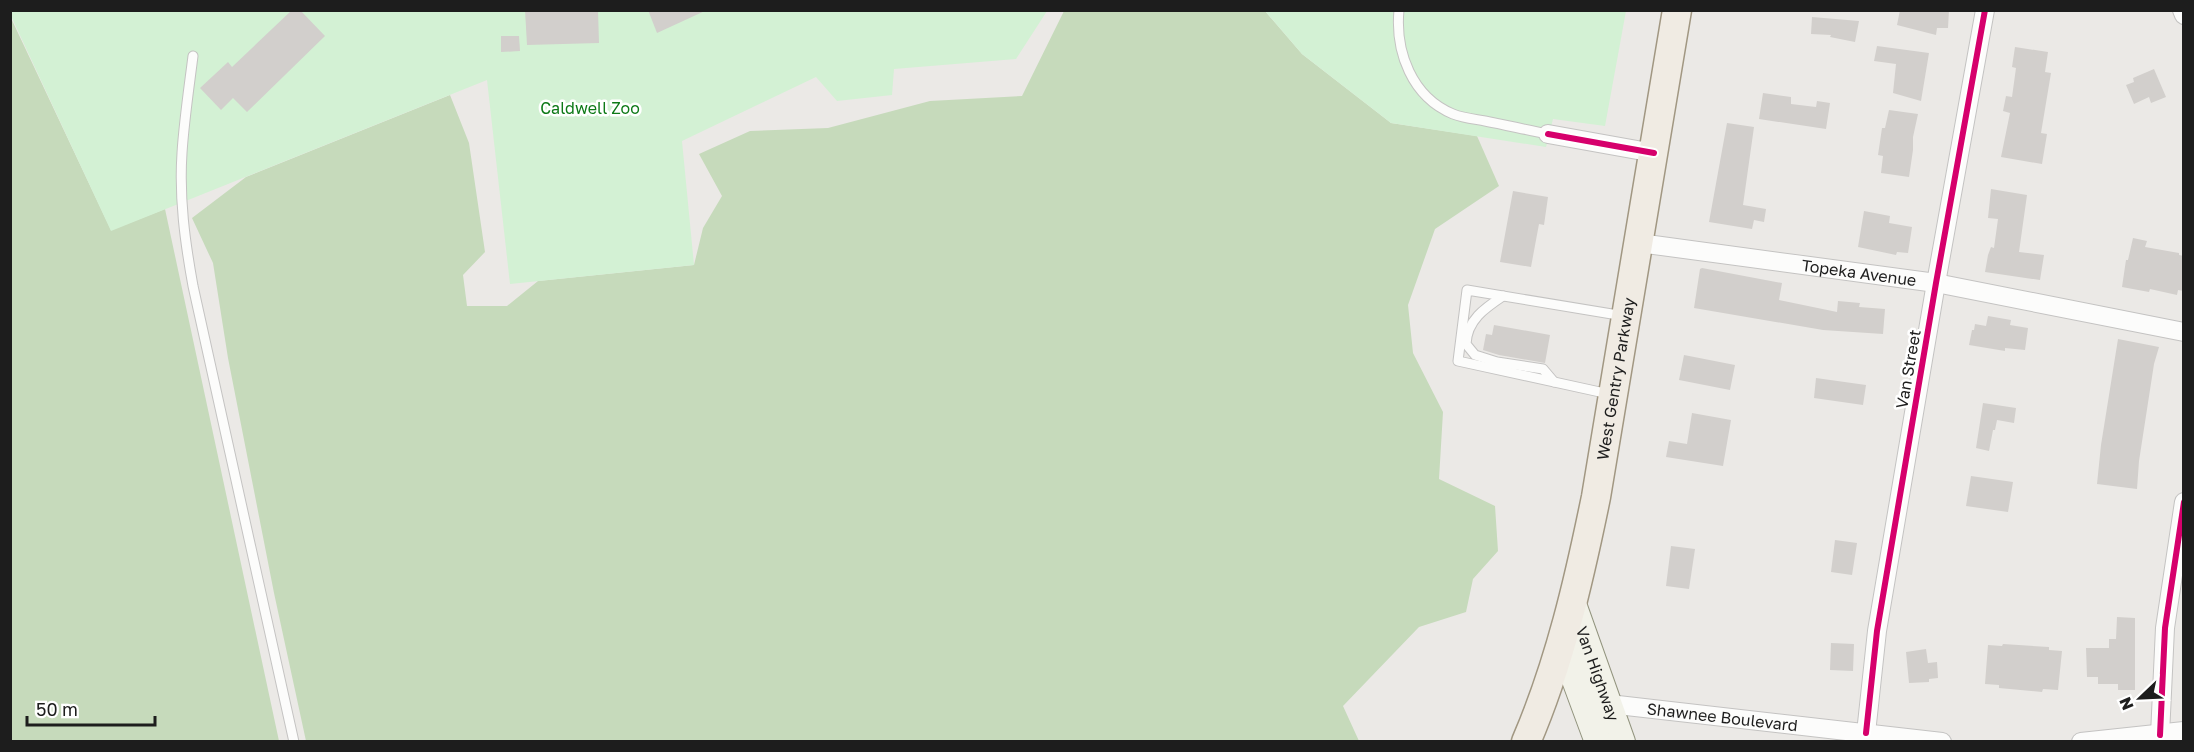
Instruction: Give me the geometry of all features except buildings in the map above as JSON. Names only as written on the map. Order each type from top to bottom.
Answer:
[{"type":"main road","name":"West Gentry Parkway","points":[[1526,741],[1573,604],[1596,496],[1677,10]]},
{"type":"main road","name":"Van Highway","points":[[1573,604],[1622,741]]},
{"type":"main road","name":"Van Highway","points":[[1561,642],[1598,741]]},
{"type":"street","name":"Van Street","points":[[1866,733],[1877,631],[1985,10]]},
{"type":"street","points":[[2181,10],[2184,15]]},
{"type":"street","points":[[1548,134],[1654,153]]},
{"type":"street","name":"Topeka Avenue","points":[[1639,243],[1936,283],[2184,332]]},
{"type":"street","points":[[2160,735],[2165,628],[2184,502]]},
{"type":"street","name":"Shawnee Boulevard","points":[[1609,705],[1866,733],[1898,739],[1942,741]]},
{"type":"street","points":[[2081,741],[2184,731]]},
{"type":"lane","points":[[1399,10],[1397,27],[1399,43],[1407,70],[1432,101],[1455,115],[1548,134]]},
{"type":"lane","points":[[193,56],[182,152],[181,196],[184,238],[294,741]]},
{"type":"lane","points":[[1613,395],[1458,361],[1467,290],[1626,317]]},
{"type":"lane","points":[[1503,296],[1485,308],[1472,322],[1466,331],[1466,344],[1475,355],[1497,362],[1543,369],[1554,382]]},
{"type":"green space","name":"Caldwell Zoo","points":[[10,11],[1047,11],[1016,59],[894,69],[892,95],[837,101],[816,77],[682,141],[694,265],[510,284],[487,80],[111,231]]},
{"type":"green space","points":[[1064,11],[1265,11],[1302,54],[1391,123],[1477,136],[1499,186],[1435,229],[1408,305],[1413,353],[1443,412],[1439,479],[1495,506],[1498,551],[1473,579],[1466,612],[1419,627],[1343,706],[1359,741],[306,741],[274,593],[228,358],[213,263],[192,218],[246,177],[450,95],[469,143],[485,252],[463,275],[467,306],[507,306],[538,281],[694,265],[703,228],[722,196],[699,154],[750,131],[828,128],[930,101],[1022,96]]},
{"type":"green space","points":[[1265,11],[1626,11],[1605,126],[1553,119],[1546,147],[1391,123],[1302,54]]},
{"type":"green space","points":[[10,16],[111,230],[165,209],[279,741],[11,741]]},
{"type":"cycle path","points":[[1866,733],[1877,631],[1985,10]]},
{"type":"cycle path","points":[[1548,134],[1654,153]]},
{"type":"cycle path","points":[[2160,735],[2165,628],[2184,502]]}]
